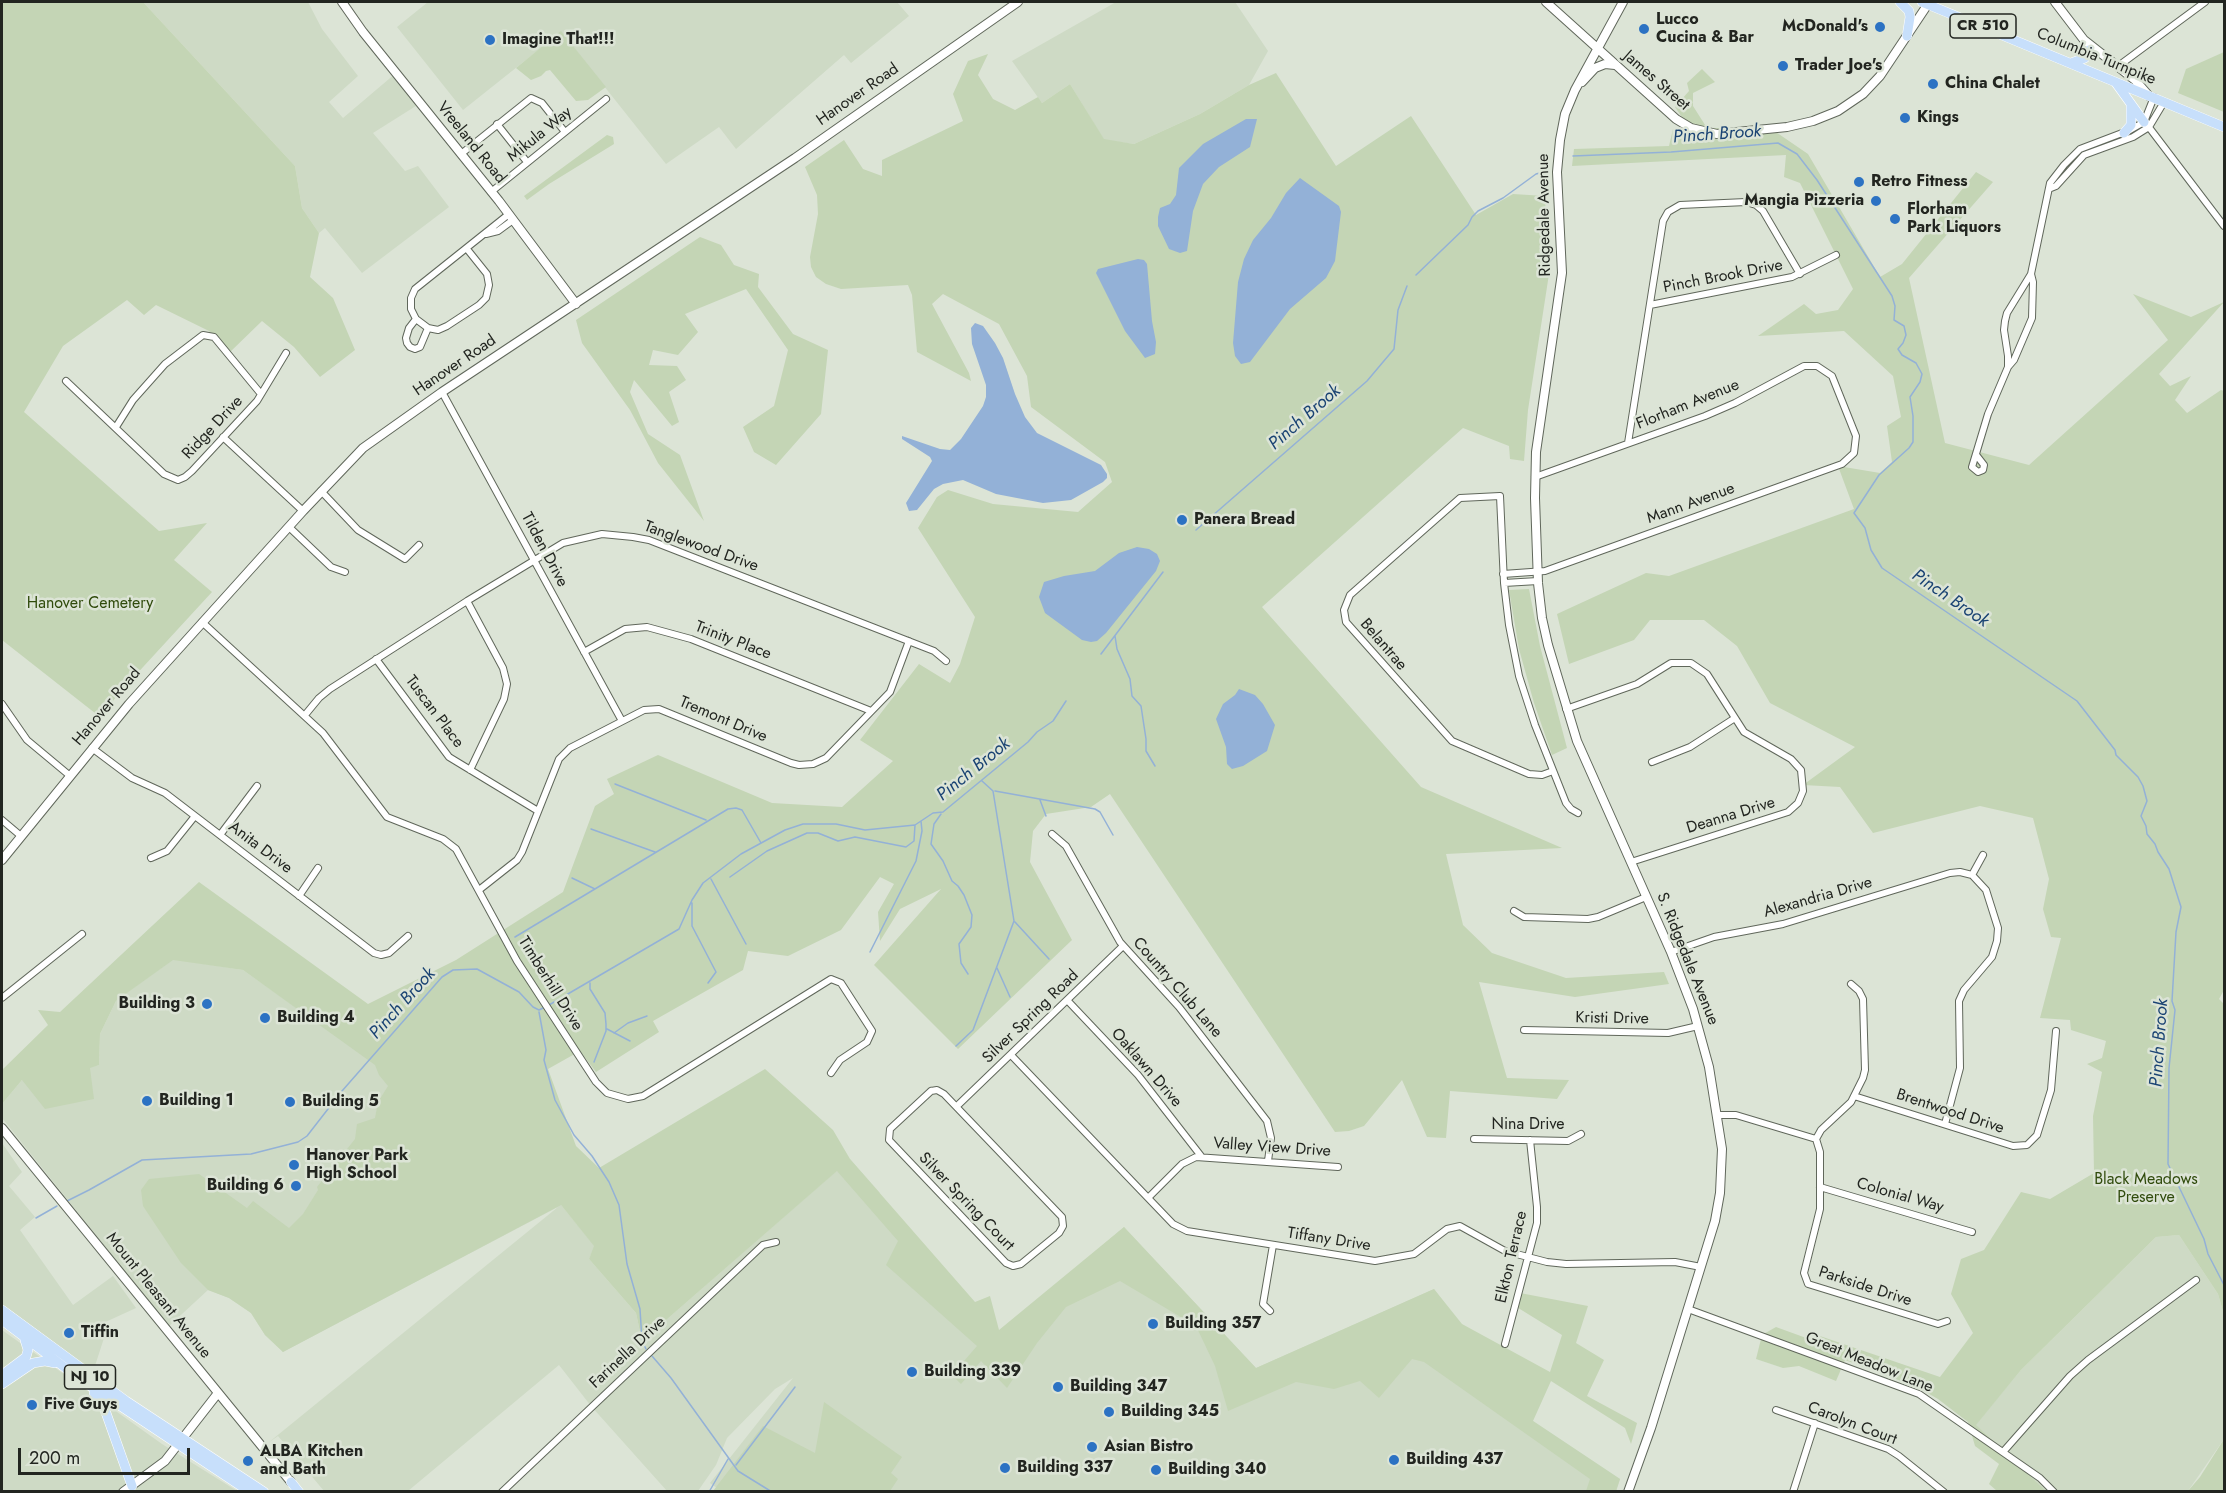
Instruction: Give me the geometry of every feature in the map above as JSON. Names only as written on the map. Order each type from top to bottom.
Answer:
[{"type":"main road","points":[[1900,2],[1909,11],[1907,36]]},
{"type":"main road","name":"Columbia Turnpike","points":[[1925,3],[2224,127]]},
{"type":"main road","points":[[2071,63],[2085,58],[2089,50]]},
{"type":"main road","points":[[2115,82],[2146,124]]},
{"type":"main road","points":[[2124,133],[2131,125],[2131,103]]},
{"type":"main road","name":"NJ 10","points":[[2,1310],[82,1371],[250,1491]]},
{"type":"main road","name":"NJ 10","points":[[2,1320],[80,1379],[264,1491]]},
{"type":"main road","points":[[2,1375],[26,1357],[28,1350],[24,1337]]},
{"type":"main road","points":[[2,1384],[38,1361],[60,1364]]},
{"type":"main road","points":[[80,1379],[102,1403],[132,1485]]},
{"type":"main road","points":[[291,1482],[299,1491]]},
{"type":"street","name":"Vreeland Road","points":[[342,2],[363,32],[511,217],[576,304]]},
{"type":"street","name":"Hanover Road","points":[[2,860],[69,775],[202,622],[363,448],[442,392],[795,158],[1018,2]]},
{"type":"street","name":"James Street","points":[[1546,2],[1596,49],[1686,126],[1711,134],[1803,124],[1838,111],[1872,86],[1907,36],[1925,3]]},
{"type":"street","name":"Ridgedale Avenue","points":[[1537,441],[1562,273],[1557,157],[1566,114],[1574,92],[1623,2]]},
{"type":"street","points":[[2058,2],[2089,50],[2106,66],[2112,68],[2205,2]]},
{"type":"street","points":[[2084,40],[2152,96],[2146,124],[2224,226]]},
{"type":"street","points":[[1574,92],[1595,68],[1605,64],[1615,65]]},
{"type":"street","points":[[460,154],[527,100],[535,99],[542,103],[565,132]]},
{"type":"street","name":"Mikula Way","points":[[491,192],[606,99]]},
{"type":"street","points":[[2050,188],[2056,186],[2085,155],[2133,137],[2164,102]]},
{"type":"street","points":[[497,124],[527,162]]},
{"type":"street","points":[[2008,367],[2005,321],[2007,313],[2031,274],[2053,178],[2080,149],[2146,124]]},
{"type":"street","name":"Pinch Brook Drive","points":[[1628,443],[1663,221],[1668,212],[1680,205],[1746,202],[1756,205],[1763,211],[1800,274]]},
{"type":"street","points":[[467,249],[487,274],[489,285],[486,298],[447,327],[438,330],[428,328],[416,319],[410,304],[412,294],[485,234],[511,217]]},
{"type":"street","name":"Pinch Brook Drive","points":[[1650,305],[1800,274],[1836,255]]},
{"type":"street","points":[[1977,456],[1989,414],[2031,318],[2033,282],[2031,274]]},
{"type":"street","points":[[416,319],[409,328],[406,338],[406,343],[410,347],[415,349],[420,347],[428,328]]},
{"type":"street","points":[[116,427],[133,400],[165,364],[203,335],[214,337],[261,394]]},
{"type":"street","name":"Ridge Drive","points":[[66,381],[164,474],[174,480],[185,477],[261,394],[286,353]]},
{"type":"street","name":"Florham Avenue","points":[[1535,477],[1725,407],[1798,368],[1810,365],[1823,368],[1834,380],[1856,436],[1856,448],[1852,456]]},
{"type":"street","name":"Tilden Drive","points":[[442,392],[622,721]]},
{"type":"street","points":[[223,437],[303,511]]},
{"type":"street","name":"S. Ridgedale Avenue","points":[[1537,441],[1535,477],[1537,576],[1542,618],[1566,709],[1595,785],[1671,952],[1698,1026],[1709,1067],[1722,1149],[1720,1193],[1715,1221],[1651,1428],[1628,1491]]},
{"type":"street","name":"Mann Avenue","points":[[1537,576],[1545,571],[1842,465],[1852,456]]},
{"type":"street","points":[[321,491],[358,530],[405,559],[419,545]]},
{"type":"street","name":"Belantrae","points":[[1553,771],[1542,775],[1529,774],[1452,741],[1349,627],[1344,615],[1345,604],[1350,595],[1457,500],[1464,497],[1500,496],[1503,574],[1509,626],[1519,676],[1535,725],[1566,803],[1578,813]]},
{"type":"street","points":[[289,526],[331,567],[345,572]]},
{"type":"street","name":"Tanglewood Drive","points":[[305,715],[325,694],[467,601],[563,543],[602,534],[649,540],[934,651],[946,662]]},
{"type":"street","points":[[1503,574],[1537,576]]},
{"type":"street","points":[[1504,583],[1537,576]]},
{"type":"street","points":[[467,601],[502,668],[507,684],[504,699],[470,770]]},
{"type":"street","name":"Timberhill Drive","points":[[202,622],[323,733],[382,813],[394,822],[450,843],[460,854],[517,961],[601,1088],[614,1096],[636,1099],[643,1096],[827,980],[835,979],[842,983],[872,1031],[867,1042],[840,1060],[831,1073]]},
{"type":"street","name":"Trinity Place","points":[[584,652],[625,629],[647,627],[691,639],[871,711]]},
{"type":"street","name":"Tremont Drive","points":[[479,890],[517,860],[556,765],[564,753],[644,710],[667,710],[785,761],[807,765],[826,758],[894,685],[909,641]]},
{"type":"street","name":"Tuscan Place","points":[[376,659],[454,762],[538,811]]},
{"type":"street","name":"Deanna Drive","points":[[1566,709],[1637,684],[1669,663],[1682,661],[1697,665],[1707,674],[1749,736],[1791,759],[1798,766],[1803,791],[1798,803],[1783,815],[1631,862]]},
{"type":"street","points":[[2,704],[27,740],[69,775]]},
{"type":"street","points":[[1652,762],[1690,747],[1735,718]]},
{"type":"street","name":"Anita Drive","points":[[92,748],[132,778],[165,793],[376,954],[389,953],[408,936]]},
{"type":"street","points":[[220,835],[257,786]]},
{"type":"street","points":[[152,858],[167,851],[195,816]]},
{"type":"street","points":[[2,820],[21,836]]},
{"type":"street","name":"Country Club Lane","points":[[1052,834],[1066,846],[1123,946],[1179,1007],[1267,1121],[1271,1138],[1268,1161]]},
{"type":"street","points":[[1944,1124],[1960,1068],[1959,1001],[1965,990],[1992,957],[1997,941],[1998,928],[1986,890],[1972,875],[1983,855]]},
{"type":"street","points":[[299,896],[318,868]]},
{"type":"street","name":"Alexandria Drive","points":[[1671,952],[1714,936],[1783,924],[1950,873],[1960,872],[1972,875]]},
{"type":"street","points":[[1514,911],[1524,917],[1588,919],[1647,897]]},
{"type":"street","points":[[2,998],[82,934]]},
{"type":"street","name":"Silver Spring Road","points":[[957,1107],[1123,946]]},
{"type":"street","points":[[1718,1115],[1736,1115],[1816,1139],[1821,1130],[1845,1109],[1863,1078],[1866,1058],[1863,999],[1859,991],[1851,984]]},
{"type":"street","name":"Oaklawn Drive","points":[[1067,1000],[1138,1075],[1201,1156]]},
{"type":"street","name":"Kristi Drive","points":[[1524,1030],[1668,1033],[1698,1026]]},
{"type":"street","name":"Brentwood Drive","points":[[1854,1096],[2022,1147],[2031,1143],[2037,1135],[2051,1090],[2056,1031]]},
{"type":"street","name":"Tiffany Drive","points":[[1011,1055],[1173,1224],[1187,1231],[1370,1261],[1414,1254],[1447,1229],[1455,1226],[1464,1228],[1505,1251],[1566,1264],[1675,1262],[1701,1267]]},
{"type":"street","name":"Silver Spring Court","points":[[936,1090],[943,1092],[957,1107],[1062,1217],[1063,1226],[1059,1233],[1017,1266],[1006,1263],[888,1140],[891,1129],[927,1093],[936,1090]]},
{"type":"street","name":"Mount Pleasant Avenue","points":[[2,1128],[291,1482]]},
{"type":"street","name":"Nina Drive","points":[[1474,1139],[1568,1141],[1581,1134]]},
{"type":"street","name":"Parkside Drive","points":[[1816,1139],[1820,1152],[1819,1220],[1804,1273],[1808,1284],[1938,1324],[1947,1321]]},
{"type":"street","name":"Elkton Terrace","points":[[1505,1344],[1537,1217],[1530,1140]]},
{"type":"street","name":"Valley View Drive","points":[[1148,1198],[1182,1164],[1201,1156],[1338,1167]]},
{"type":"street","name":"Colonial Way","points":[[1820,1187],[1972,1232]]},
{"type":"street","name":"Farinella Drive","points":[[502,1491],[763,1245],[776,1242]]},
{"type":"street","points":[[1270,1311],[1263,1304],[1274,1245]]},
{"type":"street","points":[[2003,1452],[2070,1376],[2088,1360],[2196,1280]]},
{"type":"street","name":"Great Meadow Lane","points":[[1688,1309],[1919,1394],[2040,1478],[2054,1491]]},
{"type":"street","points":[[123,1491],[161,1465],[218,1393]]},
{"type":"street","name":"Carolyn Court","points":[[1776,1410],[1888,1449],[1944,1491]]},
{"type":"street","points":[[1793,1491],[1815,1423]]},
{"type":"shaded area","points":[[143,2],[308,2],[322,29],[358,76],[329,102],[343,118],[396,73],[419,104],[373,133],[405,171],[418,166],[449,207],[362,273],[325,228],[319,233],[302,208],[295,166]]},
{"type":"shaded area","points":[[428,2],[897,2],[909,16],[851,63],[844,55],[736,149],[719,127],[666,164],[561,32],[463,110],[397,27]]},
{"type":"shaded area","points":[[1116,2],[1235,2],[1268,51],[1249,85],[1200,114],[1134,144],[1104,140],[1070,84],[1042,103],[1012,61]]},
{"type":"shaded area","points":[[173,959],[243,970],[357,1050],[561,1205],[595,1246],[589,1259],[636,1313],[642,1341],[850,1159],[880,1193],[873,1199],[999,1333],[1124,1227],[1256,1368],[1434,1289],[1533,1421],[1620,1479],[1616,1492],[721,1491],[710,1483],[793,1378],[775,1389],[727,1438],[716,1465],[698,1491],[667,1491],[591,1406],[559,1365],[408,1491],[324,1491],[278,1436],[268,1443],[558,1207],[283,1352],[265,1335],[251,1313],[229,1298],[208,1290],[169,1326],[2,1118],[2,1104],[22,1080],[99,1065],[100,1034],[116,1001]]},
{"type":"shaded area","points":[[2,1143],[22,1172],[9,1186],[35,1217],[20,1230],[73,1305],[113,1276],[136,1308],[88,1330],[85,1335],[104,1338],[93,1372],[2,1304]]},
{"type":"shaded area","points":[[2179,1235],[2218,1294],[2224,1315],[2224,1439],[2188,1491],[2046,1491],[1975,1425],[2021,1370],[2156,1237]]},
{"type":"shaded area","points":[[2,1330],[162,1444],[237,1491],[2,1491]]},
{"type":"green space","name":"Hanover Cemetery","points":[[2,2],[143,2],[295,166],[302,208],[319,233],[310,277],[333,298],[355,350],[320,377],[294,347],[262,321],[228,354],[209,331],[156,305],[144,315],[127,300],[63,346],[24,412],[159,531],[207,523],[174,560],[212,592],[100,717],[2,640]]},
{"type":"green space","points":[[561,31],[606,87],[588,100],[576,101],[550,70],[531,80],[516,68]]},
{"type":"green space","points":[[2224,52],[2224,112],[2178,93],[2186,69]]},
{"type":"green space","points":[[988,54],[978,75],[993,99],[1015,110],[1038,97],[1042,103],[1070,84],[1104,139],[1134,144],[1200,114],[1249,85],[1276,73],[1336,166],[1411,116],[1476,215],[1513,194],[1545,196],[1549,274],[1528,410],[1524,461],[1510,459],[1509,446],[1463,428],[1262,607],[1421,787],[1562,848],[1446,854],[1463,925],[1492,953],[1566,978],[1664,972],[1669,984],[1575,997],[1479,982],[1507,1078],[1569,1080],[1557,1099],[1450,1091],[1446,1138],[1427,1137],[1402,1080],[1364,1126],[1349,1131],[1335,1132],[1110,794],[1091,807],[1046,814],[1033,831],[1030,862],[1072,940],[958,1049],[874,965],[941,889],[900,909],[880,941],[878,912],[894,884],[880,877],[841,930],[788,956],[748,951],[743,970],[653,1021],[659,1032],[596,1072],[580,1051],[548,1069],[576,1146],[599,1168],[765,1069],[833,1130],[850,1159],[975,1302],[990,1296],[999,1330],[1124,1227],[1256,1368],[1434,1289],[1462,1324],[1550,1372],[1562,1335],[1515,1306],[1520,1293],[1588,1306],[1576,1343],[1604,1360],[1587,1396],[1637,1423],[1631,1444],[1625,1428],[1551,1381],[1533,1421],[1620,1479],[1616,1491],[1586,1491],[1590,1479],[1424,1362],[1412,1359],[1379,1398],[1360,1381],[1334,1389],[1296,1382],[1228,1411],[1215,1366],[1196,1326],[1120,1281],[1066,1307],[1037,1343],[1007,1388],[981,1361],[961,1384],[952,1375],[977,1346],[886,1265],[898,1241],[837,1171],[642,1341],[636,1313],[589,1259],[594,1246],[561,1205],[283,1352],[265,1335],[251,1313],[229,1298],[208,1290],[181,1263],[143,1206],[141,1190],[149,1179],[199,1174],[247,1208],[253,1201],[289,1228],[303,1214],[318,1190],[317,1187],[355,1139],[357,1124],[375,1118],[378,1102],[388,1086],[379,1075],[375,1065],[243,970],[173,960],[116,1001],[100,1034],[99,1065],[90,1068],[94,1099],[45,1109],[22,1080],[2,1104],[2,1070],[48,1025],[38,1010],[60,1012],[199,882],[368,1004],[456,960],[563,892],[595,806],[614,794],[607,779],[658,755],[772,803],[842,807],[893,761],[860,740],[919,664],[950,683],[960,664],[975,617],[918,528],[937,497],[948,490],[993,504],[1078,512],[1112,482],[1105,462],[1031,407],[1027,376],[999,324],[943,294],[932,304],[969,373],[971,381],[917,352],[912,295],[908,285],[841,289],[826,284],[816,277],[811,267],[810,257],[818,214],[817,195],[805,167],[844,140],[863,169],[882,176],[882,160],[963,121],[953,94],[968,61]]},
{"type":"green space","name":"Black Meadows Preserve","points":[[1702,69],[1715,82],[1693,93],[1693,106],[1707,128],[1770,128],[1808,154],[1880,277],[1902,264],[1976,172],[1993,182],[1909,278],[1945,443],[2029,465],[2168,340],[2133,294],[2191,317],[2224,302],[2159,374],[2170,386],[2191,376],[2175,400],[2187,413],[2221,390],[2224,391],[2224,990],[2219,999],[2224,1004],[2224,1315],[2218,1294],[2179,1235],[2156,1237],[2021,1370],[1976,1425],[2046,1491],[1997,1491],[1989,1484],[1999,1464],[1975,1446],[1968,1422],[1938,1399],[1917,1387],[1845,1360],[1836,1381],[1799,1366],[1783,1368],[1756,1359],[1762,1335],[1776,1327],[1809,1339],[1814,1334],[1940,1377],[1973,1333],[1951,1294],[1961,1259],[1984,1250],[2021,1192],[2050,1199],[2094,1173],[2093,1116],[2102,1072],[2087,1064],[2102,1058],[2106,1041],[2071,1030],[2070,1020],[2040,1018],[2061,938],[2051,937],[2043,909],[2049,879],[2033,818],[1980,806],[1873,833],[1840,787],[1803,785],[1855,747],[1770,703],[1737,646],[1704,620],[1650,620],[1634,640],[1569,664],[1557,614],[1646,573],[1669,576],[1854,509],[1838,466],[1880,473],[1892,462],[1887,426],[1901,417],[1893,376],[1844,331],[1758,336],[1804,304],[1816,314],[1838,310],[1853,289],[1800,183],[1784,177],[1786,155],[1572,166],[1574,149],[1669,146],[1673,129],[1696,138],[1675,107],[1689,91],[1687,83]]},
{"type":"green space","points":[[607,135],[613,137],[614,144],[527,200],[524,196]]},
{"type":"green space","points":[[700,237],[721,245],[734,265],[759,274],[758,287],[793,334],[828,350],[821,414],[776,465],[754,452],[743,427],[774,406],[788,350],[746,289],[685,314],[698,332],[678,355],[653,350],[649,365],[677,366],[686,380],[669,392],[679,422],[672,426],[634,380],[630,392],[648,434],[680,455],[704,521],[658,463],[630,410],[582,343],[576,320]]},
{"type":"green space","points":[[1529,589],[1540,646],[1567,748],[1552,755],[1519,649],[1509,590]]},
{"type":"green space","points":[[824,1402],[902,1457],[891,1473],[898,1479],[890,1491],[713,1491],[763,1426],[815,1453]]},
{"type":"green space","points":[[2224,1439],[2224,1491],[2188,1491],[2200,1477]]},
{"type":"water","points":[[1246,119],[1257,119],[1250,147],[1219,167],[1203,184],[1193,211],[1187,251],[1180,253],[1169,249],[1158,226],[1158,217],[1160,208],[1170,204],[1176,195],[1179,168],[1203,144]]},
{"type":"water","points":[[1300,178],[1339,206],[1341,212],[1335,261],[1326,278],[1290,309],[1250,362],[1241,364],[1235,356],[1233,343],[1238,282],[1244,259],[1253,240],[1271,218],[1286,193]]},
{"type":"water","points":[[1138,259],[1144,260],[1147,264],[1156,342],[1155,354],[1145,358],[1125,331],[1096,273],[1098,269]]},
{"type":"water","points":[[975,323],[983,326],[995,343],[1025,417],[1037,433],[1101,465],[1107,474],[1103,482],[1071,500],[1043,503],[996,494],[963,480],[943,484],[934,489],[917,510],[909,511],[906,503],[932,461],[930,457],[902,439],[902,436],[940,449],[950,450],[961,439],[983,406],[986,385],[972,344],[971,328]]},
{"type":"water","points":[[1137,547],[1149,549],[1157,554],[1160,561],[1156,571],[1097,641],[1082,640],[1045,613],[1039,597],[1044,582],[1095,571],[1119,553]]},
{"type":"water","points":[[1239,689],[1255,695],[1275,725],[1267,751],[1243,766],[1232,769],[1227,764],[1226,747],[1216,719],[1223,704]]},
{"type":"waterway","name":"Pinch Brook","points":[[1573,156],[1671,152],[1778,143],[1797,154],[1817,180],[1892,296],[1895,306],[1894,320],[1904,326],[1906,335],[1898,349],[1902,355],[1916,363],[1922,374],[1920,382],[1910,397],[1913,442],[1879,475],[1854,513],[1865,528],[1871,550],[1882,568],[2077,701],[2115,750],[2116,755],[2138,777],[2143,786],[2147,801],[2141,816],[2147,834],[2169,869],[2181,907],[2176,932],[2172,1001],[2175,1010],[2169,1068],[2168,1164],[2224,1285]]},
{"type":"waterway","name":"Pinch Brook","points":[[1416,275],[1468,225],[1478,211],[1503,198],[1536,174],[1547,171]]},
{"type":"waterway","name":"Pinch Brook","points":[[1196,530],[1367,381],[1394,349],[1398,310],[1407,286]]},
{"type":"waterway","name":"Pinch Brook","points":[[1101,654],[1163,572]]},
{"type":"waterway","points":[[1115,636],[1117,649],[1130,679],[1132,696],[1141,706],[1146,751],[1155,766]]},
{"type":"waterway","name":"Pinch Brook","points":[[549,1005],[679,929],[692,900],[703,883],[741,854],[785,830],[803,824],[836,824],[865,830],[915,825],[933,813],[943,812],[1053,721],[1066,701]]},
{"type":"waterway","points":[[956,1046],[973,1030],[1014,921],[993,791],[982,781]]},
{"type":"waterway","points":[[615,784],[706,820]]},
{"type":"waterway","points":[[995,791],[1095,809],[1100,812],[1113,835]]},
{"type":"waterway","points":[[1040,800],[1046,816]]},
{"type":"waterway","points":[[515,937],[728,809],[742,810],[761,843]]},
{"type":"waterway","points":[[941,814],[934,824],[931,844],[943,861],[952,881],[964,895],[972,915],[971,927],[959,944],[961,963],[968,974]]},
{"type":"waterway","points":[[870,952],[916,861],[922,831],[921,821]]},
{"type":"waterway","points":[[730,877],[767,851],[807,833],[818,833],[838,841],[855,837],[906,847],[914,841],[915,825]]},
{"type":"waterway","points":[[591,829],[655,852]]},
{"type":"waterway","points":[[572,878],[595,889]]},
{"type":"waterway","points":[[711,879],[746,944]]},
{"type":"waterway","points":[[692,903],[692,926],[716,972],[708,983]]},
{"type":"waterway","points":[[1015,922],[1049,959]]},
{"type":"waterway","points":[[997,968],[1010,997]]},
{"type":"waterway","name":"Pinch Brook","points":[[67,1201],[142,1160],[251,1154],[298,1142],[307,1136],[342,1091],[442,977],[453,970],[477,969],[519,992],[533,1007],[539,1010],[545,1007]]},
{"type":"waterway","points":[[590,983],[590,989],[605,1013],[606,1024],[606,1031],[594,1062]]},
{"type":"waterway","points":[[539,1012],[546,1050],[544,1060],[555,1100],[574,1135],[592,1156],[609,1182],[619,1205],[627,1264],[640,1309],[642,1341],[646,1349]]},
{"type":"waterway","points":[[614,1033],[628,1023],[647,1016]]},
{"type":"waterway","points":[[607,1029],[630,1041]]},
{"type":"waterway","name":"Pinch Brook","points":[[36,1218],[57,1206]]},
{"type":"waterway","points":[[652,1356],[671,1378],[738,1471],[772,1492]]},
{"type":"waterway","points":[[736,1465],[795,1387]]},
{"type":"waterway","points":[[709,1492],[728,1459]]},
{"type":"place","name":"McDonald's","points":[[1880,27]]},
{"type":"place","name":"Lucco Cucina & Bar","points":[[1644,29]]},
{"type":"place","name":"Imagine That!!!","points":[[490,40]]},
{"type":"place","name":"Trader Joe's","points":[[1783,66]]},
{"type":"place","name":"China Chalet","points":[[1933,84]]},
{"type":"place","name":"Kings","points":[[1905,118]]},
{"type":"place","name":"Retro Fitness","points":[[1859,182]]},
{"type":"place","name":"Mangia Pizzeria","points":[[1876,201]]},
{"type":"place","name":"Florham Park Liquors","points":[[1895,219]]},
{"type":"place","name":"Panera Bread","points":[[1182,520]]},
{"type":"place","name":"Building 3","points":[[207,1004]]},
{"type":"place","name":"Building 4","points":[[265,1018]]},
{"type":"place","name":"Building 1","points":[[147,1101]]},
{"type":"place","name":"Building 5","points":[[290,1102]]},
{"type":"place","name":"Hanover Park High School","points":[[294,1165]]},
{"type":"place","name":"Building 6","points":[[296,1186]]},
{"type":"place","name":"Building 357","points":[[1153,1324]]},
{"type":"place","name":"Tiffin","points":[[69,1333]]},
{"type":"place","name":"Building 339","points":[[912,1372]]},
{"type":"place","name":"Building 347","points":[[1058,1387]]},
{"type":"place","name":"Five Guys","points":[[32,1405]]},
{"type":"place","name":"Building 345","points":[[1109,1412]]},
{"type":"place","name":"Asian Bistro","points":[[1092,1447]]},
{"type":"place","name":"Building 437","points":[[1394,1460]]},
{"type":"place","name":"ALBA Kitchen and Bath","points":[[248,1461]]},
{"type":"place","name":"Building 337","points":[[1005,1468]]},
{"type":"place","name":"Building 340","points":[[1156,1470]]}]
